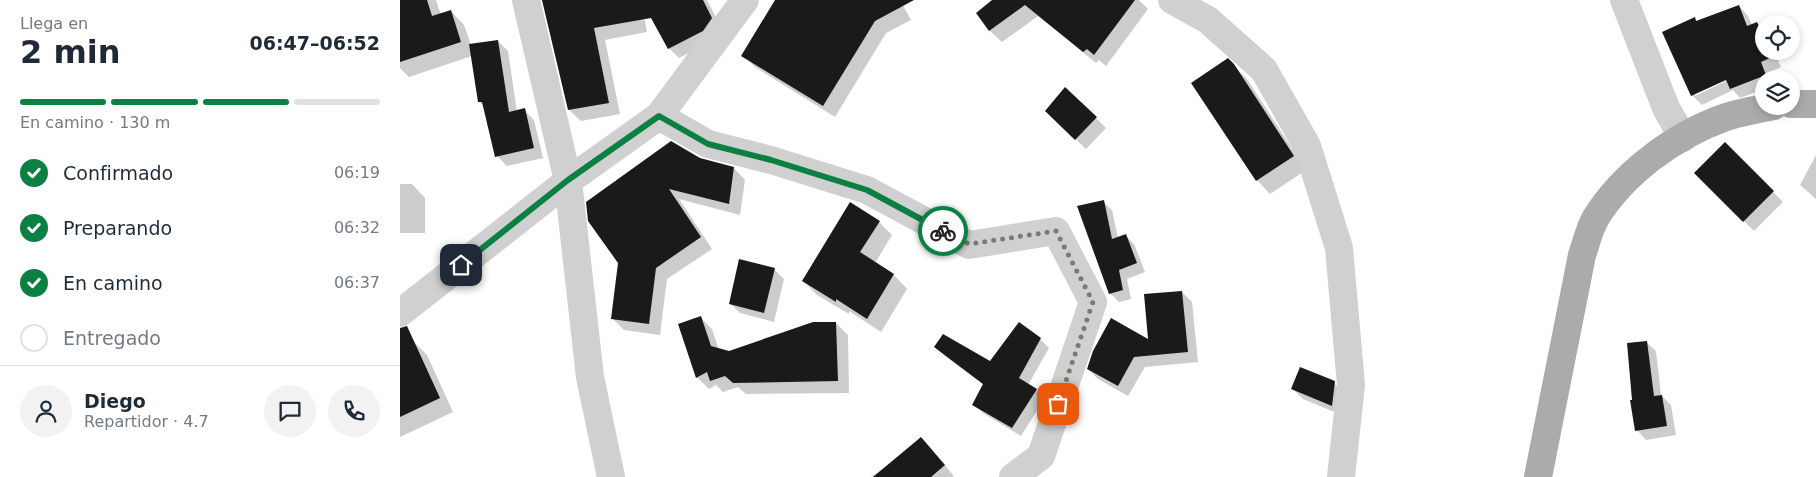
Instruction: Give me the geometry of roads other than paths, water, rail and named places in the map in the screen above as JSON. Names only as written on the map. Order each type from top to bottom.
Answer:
[{"type":"main road","points":[[1800,104],[1816,104]]},
{"type":"main road","points":[[1538,477],[1582,255],[1594,221],[1612,196],[1658,154],[1683,138],[1726,117],[1755,110]]},
{"type":"street","points":[[526,0],[568,180],[590,377],[611,477]]},
{"type":"street","points":[[400,313],[568,180],[659,116],[745,0]]},
{"type":"street","points":[[1172,0],[1208,20],[1264,70],[1307,146],[1339,248],[1351,385],[1341,477]]},
{"type":"street","points":[[1624,0],[1666,108],[1683,138]]},
{"type":"street","points":[[659,116],[708,144],[771,160],[867,190],[969,244],[1056,231],[1093,302],[1041,456],[1013,477]]}]
